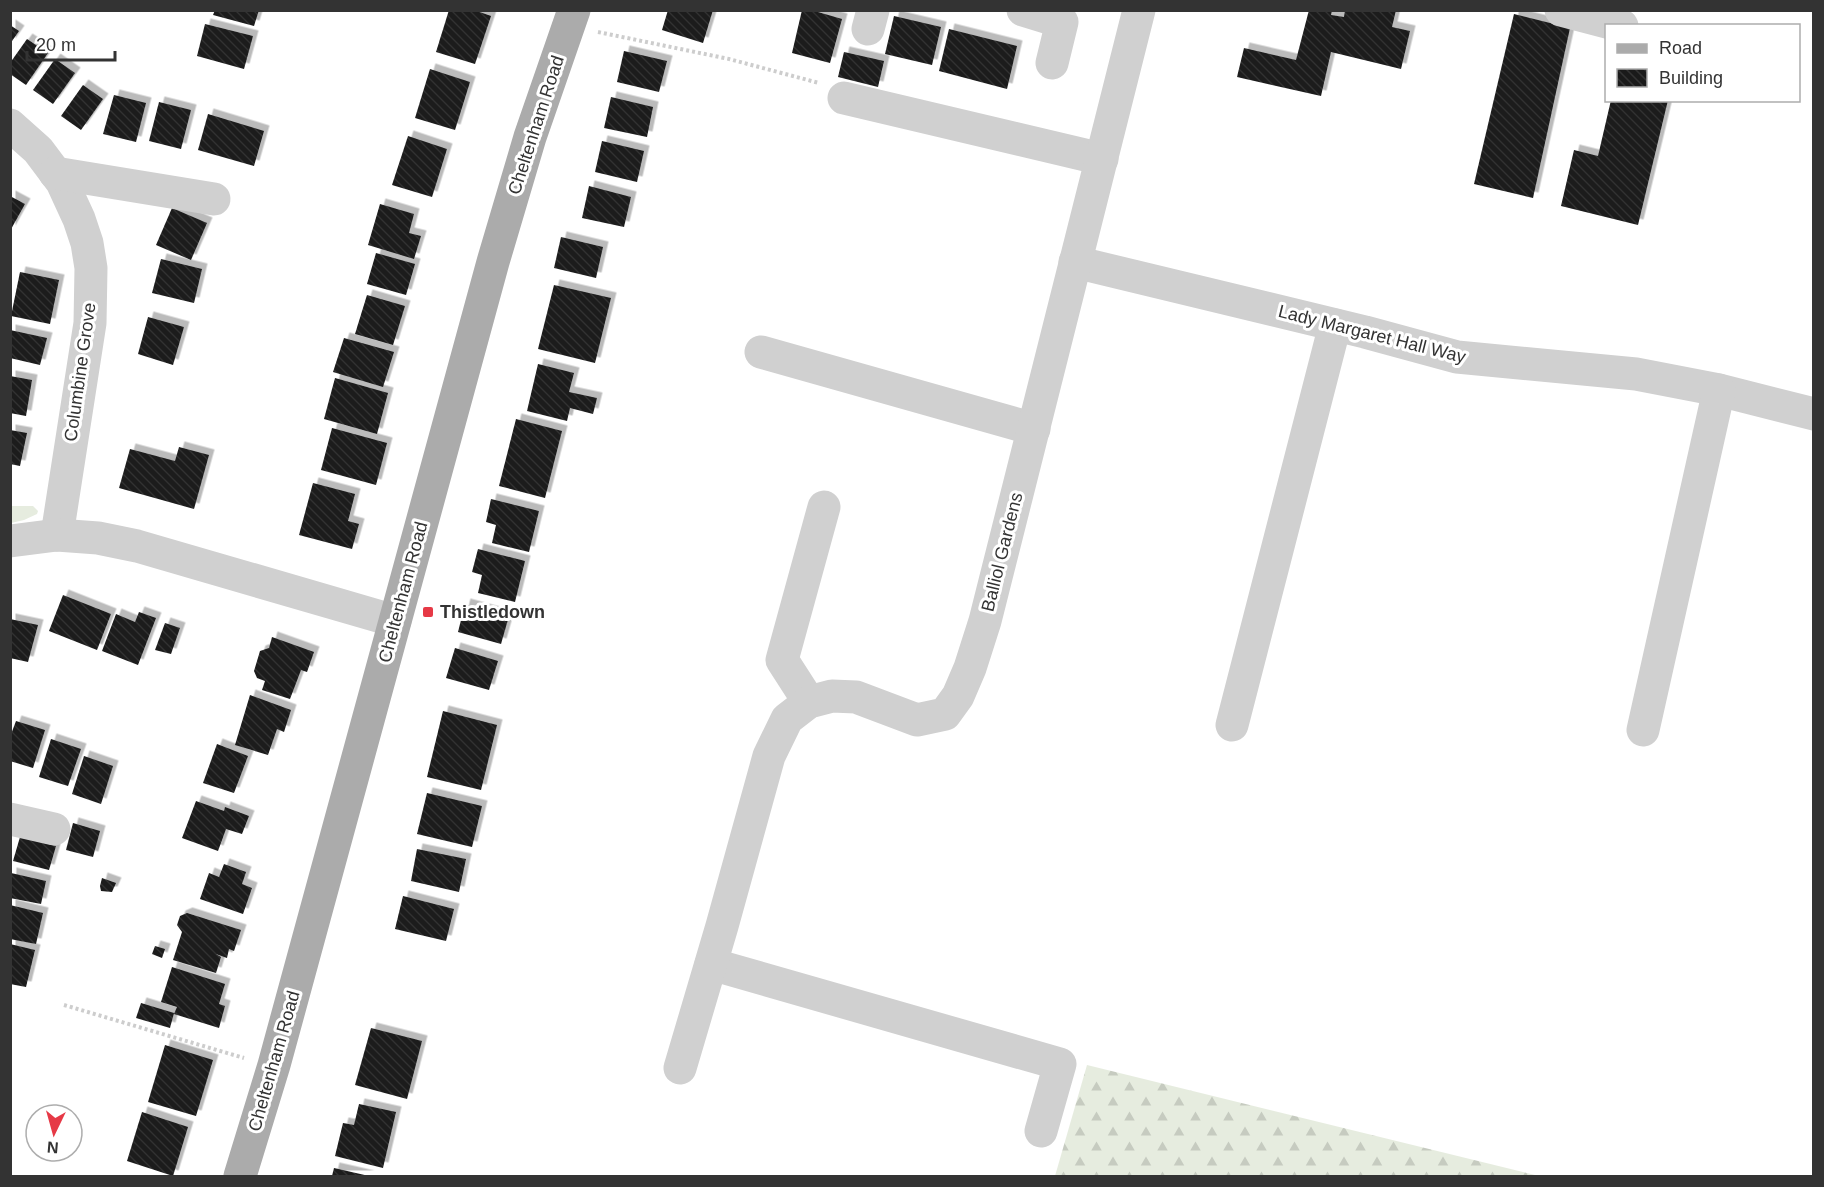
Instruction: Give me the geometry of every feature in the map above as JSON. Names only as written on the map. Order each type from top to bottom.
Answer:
[{"type":"main road","name":"Cheltenham Road","points":[[240,1176],[274,1065],[496,251],[530,137],[571,19]]},
{"type":"street","points":[[1023,10],[1062,22],[1052,63]]},
{"type":"street","name":"Balliol Gardens","points":[[680,1068],[769,756],[787,719],[809,702],[832,696],[856,697],[916,720],[945,714],[958,696],[970,668],[985,621],[1139,10]]},
{"type":"street","points":[[1561,10],[1614,24]]},
{"type":"street","points":[[844,98],[1102,159]]},
{"type":"street","name":"Columbine Grove","points":[[10,125],[38,150],[55,174],[79,219],[87,243],[91,268],[90,323],[57,535]]},
{"type":"street","points":[[55,174],[214,199]]},
{"type":"street","name":"Lady Margaret Hall Way","points":[[1076,262],[1456,357],[1636,374],[1719,390],[1814,414]]},
{"type":"street","points":[[1232,725],[1335,325]]},
{"type":"street","points":[[761,352],[1034,429]]},
{"type":"street","points":[[1643,730],[1719,390]]},
{"type":"street","points":[[809,702],[782,660],[824,507]]},
{"type":"street","points":[[10,541],[57,535],[98,538],[137,546],[395,621]]},
{"type":"street","points":[[10,819],[54,829]]},
{"type":"street","points":[[711,964],[1060,1064],[1041,1131]]},
{"type":"path","points":[[571,19],[842,88],[844,98]]},
{"type":"path","points":[[63,1005],[274,1065]]},
{"type":"green space","points":[[11,506],[33,506],[38,511],[37,514],[24,520],[11,523]]},
{"type":"green space","points":[[1087,1065],[1539,1176],[1055,1176]]},
{"type":"building","points":[[215,10],[259,10],[254,26],[213,15]]},
{"type":"building","points":[[449,10],[474,10],[491,16],[475,64],[436,52]]},
{"type":"building","points":[[668,10],[713,10],[703,43],[662,30]]},
{"type":"building","points":[[802,10],[811,10],[842,19],[830,63],[792,53]]},
{"type":"building","points":[[1309,10],[1332,10],[1331,15],[1344,17],[1345,10],[1396,10],[1392,27],[1410,31],[1401,69],[1331,52],[1321,96],[1237,77],[1244,48],[1296,60]]},
{"type":"building","points":[[1514,14],[1570,28],[1533,198],[1474,184]]},
{"type":"building","points":[[894,16],[941,27],[932,65],[885,54]]},
{"type":"building","points":[[205,24],[253,36],[244,69],[197,56]]},
{"type":"building","points":[[10,25],[19,31],[10,44]]},
{"type":"building","points":[[949,29],[1017,46],[1007,89],[939,71]]},
{"type":"building","points":[[27,39],[48,53],[26,85],[10,74],[10,63]]},
{"type":"building","points":[[624,51],[667,61],[659,92],[617,82]]},
{"type":"building","points":[[844,52],[884,61],[878,87],[838,77]]},
{"type":"building","points":[[55,59],[75,73],[53,104],[33,90]]},
{"type":"building","points":[[430,69],[470,82],[455,130],[415,118]]},
{"type":"building","points":[[83,85],[103,99],[81,130],[61,116]]},
{"type":"building","points":[[114,95],[146,103],[136,142],[103,134]]},
{"type":"building","points":[[611,97],[653,107],[647,137],[604,128]]},
{"type":"building","points":[[159,102],[191,110],[181,149],[149,141]]},
{"type":"building","points":[[1611,102],[1668,102],[1638,225],[1561,206],[1574,150],[1598,156]]},
{"type":"building","points":[[208,114],[264,131],[254,166],[198,150]]},
{"type":"building","points":[[408,136],[447,149],[432,197],[392,185]]},
{"type":"building","points":[[602,141],[644,151],[637,182],[595,172]]},
{"type":"building","points":[[589,186],[631,197],[624,227],[582,218]]},
{"type":"building","points":[[10,196],[25,204],[10,231]]},
{"type":"building","points":[[380,204],[414,214],[409,233],[421,236],[414,259],[368,245]]},
{"type":"building","points":[[172,208],[207,223],[191,260],[156,245]]},
{"type":"building","points":[[561,237],[603,247],[596,278],[554,268]]},
{"type":"building","points":[[376,253],[415,264],[406,295],[367,284]]},
{"type":"building","points":[[161,259],[202,269],[194,303],[152,293]]},
{"type":"building","points":[[20,272],[59,280],[50,324],[11,316]]},
{"type":"building","points":[[554,285],[611,298],[595,363],[538,349]]},
{"type":"building","points":[[367,295],[405,306],[393,345],[355,334]]},
{"type":"building","points":[[148,317],[184,327],[173,365],[138,354]]},
{"type":"building","points":[[10,330],[47,338],[40,365],[10,358]]},
{"type":"building","points":[[344,338],[394,352],[383,387],[333,372]]},
{"type":"building","points":[[538,364],[574,373],[569,392],[597,398],[593,414],[570,408],[567,421],[527,411]]},
{"type":"building","points":[[10,376],[32,380],[26,416],[10,413]]},
{"type":"building","points":[[335,378],[388,393],[377,434],[324,419]]},
{"type":"building","points":[[516,419],[562,431],[545,498],[499,486]]},
{"type":"building","points":[[332,428],[387,443],[376,485],[321,470]]},
{"type":"building","points":[[10,430],[27,433],[20,466],[10,464]]},
{"type":"building","points":[[179,447],[209,455],[194,509],[119,488],[130,449],[175,461]]},
{"type":"building","points":[[313,483],[355,494],[348,521],[359,524],[352,549],[299,535]]},
{"type":"building","points":[[491,499],[539,511],[529,552],[492,543],[496,525],[486,522]]},
{"type":"building","points":[[478,549],[525,561],[515,602],[478,593],[482,575],[472,572]]},
{"type":"building","points":[[63,595],[111,614],[97,650],[49,631]]},
{"type":"building","points":[[465,604],[509,616],[501,644],[458,632]]},
{"type":"building","points":[[139,612],[156,618],[138,665],[102,651],[116,614],[135,622]]},
{"type":"building","points":[[10,619],[38,625],[28,662],[10,658]]},
{"type":"building","points":[[165,623],[180,628],[171,654],[155,650]]},
{"type":"building","points":[[272,637],[314,652],[307,672],[301,670],[290,699],[262,690],[265,681],[257,678],[254,671],[260,651],[269,648]]},
{"type":"building","points":[[455,648],[498,661],[489,690],[446,678]]},
{"type":"building","points":[[250,695],[291,710],[284,732],[277,729],[268,755],[235,745]]},
{"type":"building","points":[[443,711],[497,725],[481,790],[427,777]]},
{"type":"building","points":[[16,721],[45,730],[33,768],[10,761],[10,737]]},
{"type":"building","points":[[51,739],[81,749],[68,786],[39,777]]},
{"type":"building","points":[[217,744],[248,756],[234,793],[203,783]]},
{"type":"building","points":[[84,756],[113,766],[101,804],[72,794]]},
{"type":"building","points":[[427,793],[482,806],[472,847],[417,834]]},
{"type":"building","points":[[196,801],[224,811],[225,807],[249,816],[242,834],[226,829],[218,851],[182,838]]},
{"type":"building","points":[[73,823],[100,831],[93,857],[66,850]]},
{"type":"building","points":[[20,837],[56,846],[49,870],[13,861]]},
{"type":"building","points":[[417,849],[466,859],[459,892],[411,881]]},
{"type":"building","points":[[224,864],[246,872],[242,884],[252,888],[243,914],[200,899],[209,873],[219,877]]},
{"type":"building","points":[[11,873],[46,881],[41,904],[10,898]]},
{"type":"building","points":[[102,878],[116,883],[112,892],[101,891]]},
{"type":"building","points":[[403,896],[454,909],[446,941],[395,929]]},
{"type":"building","points":[[10,905],[43,913],[36,944],[10,939]]},
{"type":"building","points":[[187,913],[241,930],[234,951],[229,949],[227,958],[216,954],[221,957],[216,973],[173,960],[182,932],[177,925],[180,916]]},
{"type":"building","points":[[10,944],[35,950],[26,987],[10,984]]},
{"type":"building","points":[[155,946],[165,949],[162,958],[152,954]]},
{"type":"building","points":[[172,967],[225,984],[219,1004],[225,1006],[219,1028],[174,1014],[177,1007],[161,1002]]},
{"type":"building","points":[[141,1003],[174,1013],[170,1028],[136,1018]]},
{"type":"building","points":[[371,1028],[422,1041],[407,1099],[355,1085]]},
{"type":"building","points":[[165,1045],[213,1060],[196,1116],[148,1102]]},
{"type":"building","points":[[359,1104],[396,1112],[383,1168],[335,1156],[343,1123],[354,1125]]},
{"type":"building","points":[[142,1112],[188,1127],[173,1176],[127,1161]]},
{"type":"building","points":[[334,1168],[369,1176],[332,1176]]},
{"type":"place","name":"Thistledown","points":[[428,612]]}]
